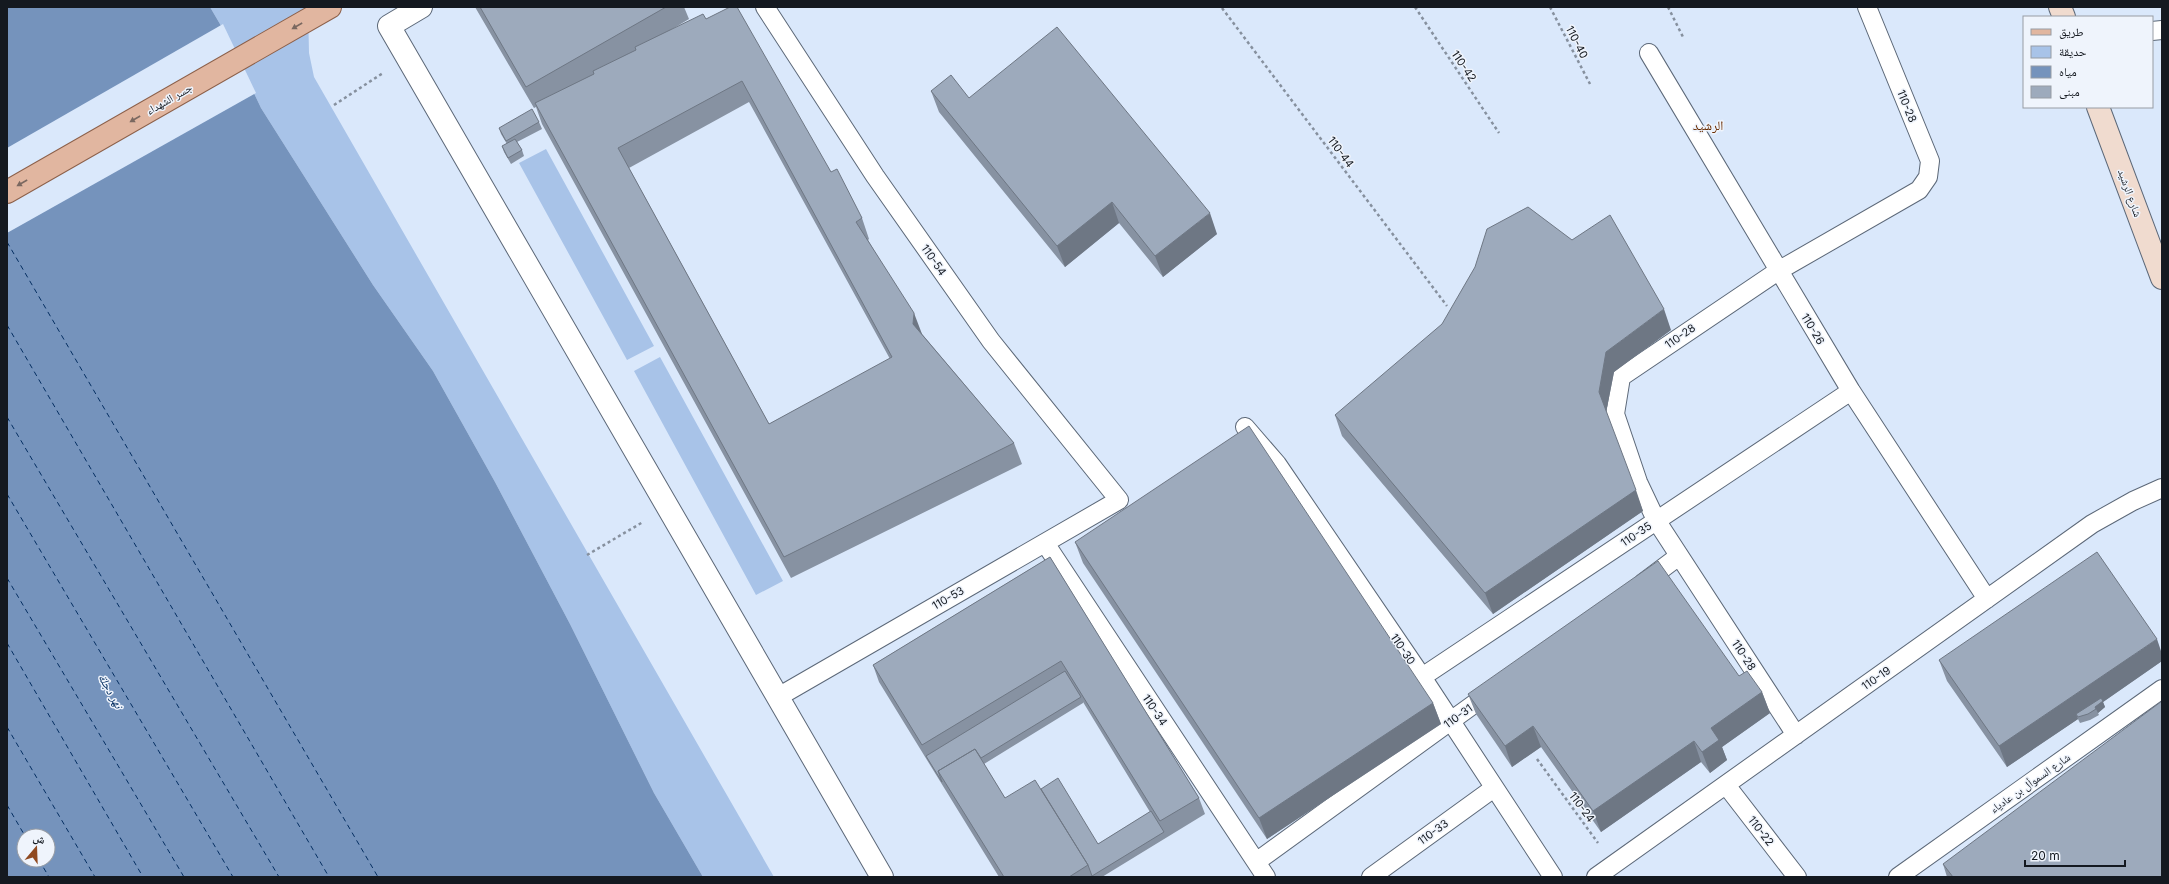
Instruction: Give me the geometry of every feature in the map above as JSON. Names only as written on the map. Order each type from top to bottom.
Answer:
[{"type":"main road","name":"جسر الشهداء","points":[[7,192],[330,7]]},
{"type":"main road","name":"شارع الرشيد","points":[[2098,108],[2162,278]]},
{"type":"street","points":[[421,7],[389,26],[882,877]]},
{"type":"lane","name":"110-54","points":[[765,7],[875,176],[991,341],[1119,500]]},
{"type":"lane","name":"110-28","points":[[1796,735],[1656,520],[1638,482],[1615,414],[1621,377],[1778,271],[1919,190],[1928,177],[1930,161],[1867,7]]},
{"type":"lane","name":"110-26","points":[[1649,53],[1851,391],[1987,599]]},
{"type":"lane","name":"110-35","points":[[1422,676],[1851,391]]},
{"type":"lane","name":"110-30","points":[[1245,428],[1277,464],[1422,676],[1553,877]]},
{"type":"lane","name":"110-19","points":[[1596,877],[2092,524],[2132,501],[2162,488]]},
{"type":"lane","name":"110-53","points":[[778,696],[1119,500]]},
{"type":"lane","name":"110-34","points":[[1045,543],[1266,877]]},
{"type":"lane","points":[[1629,593],[1679,556]]},
{"type":"lane","name":"110-31","points":[[1256,862],[1508,680]]},
{"type":"lane","name":"شارع السموأل بن عادياء","points":[[1898,877],[2162,689]]},
{"type":"lane","name":"110-22","points":[[1726,784],[1796,877]]},
{"type":"lane","name":"110-33","points":[[1371,877],[1494,788]]},
{"type":"path","name":"110-42","points":[[1415,7],[1499,133]]},
{"type":"path","name":"110-40","points":[[1550,7],[1590,84]]},
{"type":"path","points":[[1668,7],[1683,37]]},
{"type":"path","name":"110-44","points":[[1222,8],[1447,306]]},
{"type":"path","points":[[334,104],[384,73]]},
{"type":"path","points":[[587,555],[648,519]]},
{"type":"path","name":"110-24","points":[[1537,759],[1614,864]]},
{"type":"green space","points":[[210,7],[308,7],[309,53],[314,77],[774,877],[703,877],[654,793],[570,624],[495,482],[433,371],[373,285],[261,108],[227,36]]},
{"type":"green space","points":[[546,149],[654,346],[627,360],[519,163]]},
{"type":"green space","points":[[660,357],[783,581],[756,595],[634,371]]},
{"type":"water","name":"نهر دجلة","points":[[7,7],[210,7],[227,36],[261,108],[373,285],[433,371],[495,482],[570,624],[654,793],[703,877],[7,877]]},
{"type":"pier","points":[[223,24],[256,93],[7,233],[7,148]]},
{"type":"building","points":[[480,7],[666,7],[526,87]]},
{"type":"building","points":[[730,7],[737,7],[831,172],[837,169],[862,218],[856,222],[914,313],[913,324],[1014,443],[784,557],[535,103],[594,74],[593,71],[636,50],[635,47],[703,14],[706,19]],"holes":[[[742,81],[892,357],[769,424],[618,148]]]},
{"type":"building","points":[[1057,27],[1210,213],[1155,256],[1112,202],[1057,246],[931,91],[951,75],[969,98]]},
{"type":"building","points":[[532,109],[539,122],[506,141],[499,128]]},
{"type":"building","points":[[515,139],[522,150],[508,158],[502,146]]},
{"type":"building","points":[[1528,207],[1572,240],[1610,215],[1664,309],[1606,352],[1599,392],[1636,490],[1485,593],[1335,415],[1442,324],[1475,267],[1487,229]]},
{"type":"building","points":[[1249,426],[1433,703],[1259,818],[1075,542]]},
{"type":"building","points":[[2097,552],[2157,639],[1999,746],[1939,660]]},
{"type":"building","points":[[1050,557],[1199,798],[1160,821],[1061,661],[922,745],[873,665]]},
{"type":"building","points":[[1658,561],[1739,676],[1747,671],[1762,692],[1711,728],[1719,740],[1702,752],[1694,741],[1593,811],[1533,726],[1505,746],[1468,694]]},
{"type":"building","points":[[1065,671],[1081,697],[981,758],[975,749],[938,771],[942,782],[926,756]]},
{"type":"building","points":[[2101,698],[2103,701],[2095,707],[2096,709],[2088,714],[2078,717],[2076,714]]},
{"type":"building","points":[[2162,701],[2162,877],[1953,877],[1943,864]]},
{"type":"building","points":[[975,749],[1005,798],[1035,780],[1088,865],[1069,877],[1004,877],[938,771]]},
{"type":"building","points":[[1058,778],[1098,844],[1151,811],[1164,832],[1092,876],[1088,865],[1041,789]]},
{"type":"ferry route","points":[[7,242],[378,877]]},
{"type":"ferry route","points":[[7,325],[329,877]]},
{"type":"ferry route","points":[[7,417],[279,877]]},
{"type":"ferry route","points":[[7,494],[233,877]]},
{"type":"ferry route","points":[[7,578],[184,877]]},
{"type":"ferry route","points":[[7,643],[143,877]]},
{"type":"ferry route","points":[[7,727],[95,877]]},
{"type":"ferry route","points":[[7,805],[20,828]]},
{"type":"ferry route","points":[[44,868],[49,877]]},
{"type":"district","name":"الرشيد","points":[[1708,125]]}]
